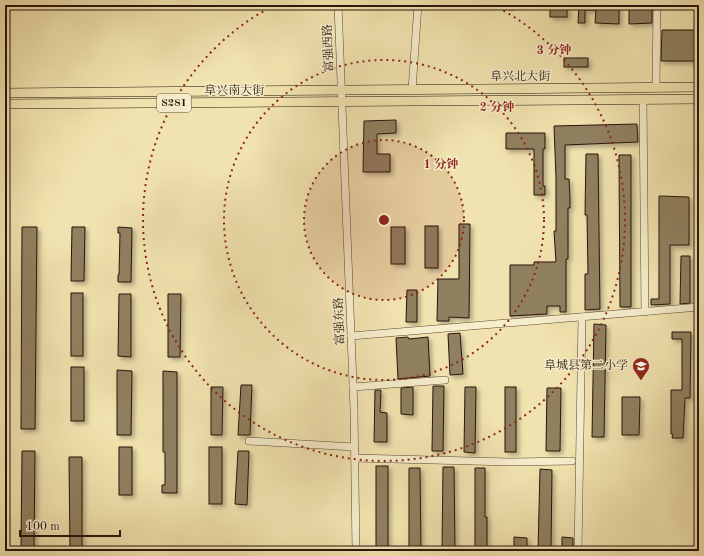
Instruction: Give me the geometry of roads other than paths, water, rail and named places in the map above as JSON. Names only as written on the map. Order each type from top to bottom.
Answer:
[{"type":"main road","name":"阜兴北大街","points":[[342,90],[699,87]]},
{"type":"main road","name":"阜兴南大街","points":[[5,93],[342,90]]},
{"type":"main road","name":"阜兴北大街","points":[[342,102],[699,99]]},
{"type":"main road","name":"阜兴南大街","points":[[5,104],[342,102]]},
{"type":"street","name":"富强西路","points":[[338,5],[342,90]]},
{"type":"street","points":[[412,90],[418,5]]},
{"type":"street","points":[[656,88],[657,5]]},
{"type":"street","name":"富强东路","points":[[342,90],[355,447],[356,551]]},
{"type":"street","points":[[643,100],[645,312]]},
{"type":"street","points":[[351,336],[699,307]]},
{"type":"street","points":[[578,551],[582,317]]},
{"type":"street","points":[[353,387],[445,380]]},
{"type":"street","points":[[250,441],[355,447]]},
{"type":"street","points":[[355,458],[512,462],[572,461]]},
{"type":"place","name":"阜城县第二小学","points":[[641,381]]}]
